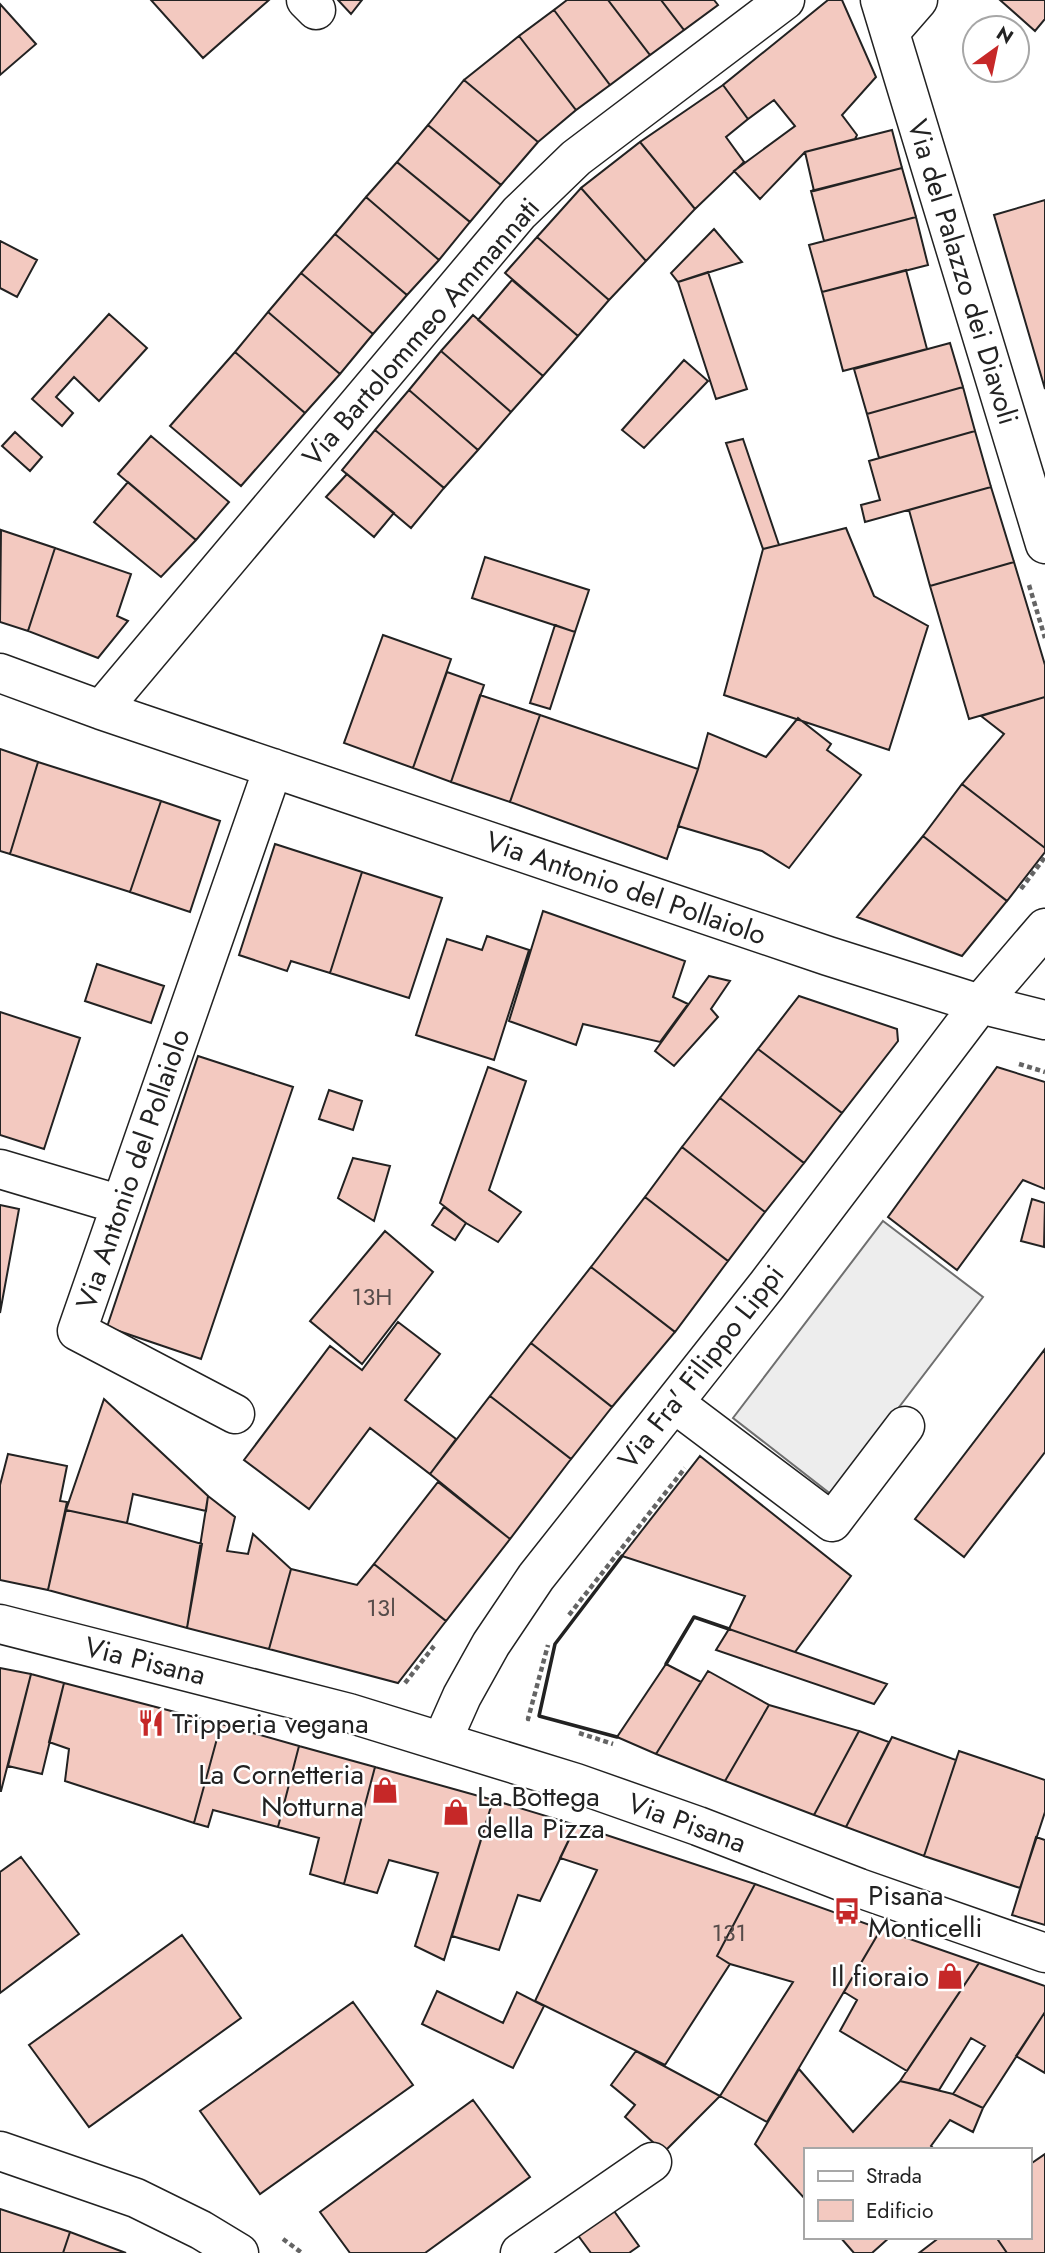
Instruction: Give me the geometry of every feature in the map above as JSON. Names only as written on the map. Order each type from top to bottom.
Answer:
[{"type":"street","name":"Via Bartolommeo Ammannati","points":[[101,710],[519,213],[576,158],[785,0]]},
{"type":"street","points":[[886,15],[918,0]]},
{"type":"street","name":"Via del Palazzo dei Diavoli","points":[[886,15],[1045,544]]},
{"type":"street","name":"Via Antonio del Pollaiolo","points":[[0,673],[101,710],[828,956],[980,1004],[1045,1020]]},
{"type":"street","name":"Via Antonio del Pollaiolo","points":[[235,1414],[77,1331],[273,768]]},
{"type":"street","name":"Via Fra' Filippo Lippi","points":[[442,1741],[462,1696],[491,1644],[537,1577],[766,1285],[980,1004],[1045,928]]},
{"type":"street","points":[[0,1170],[121,1205]]},
{"type":"street","points":[[674,1403],[832,1522],[905,1426]]},
{"type":"street","name":"Via Pisana","points":[[0,1624],[349,1713],[576,1783],[698,1826],[859,1888],[1045,1953]]},
{"type":"street","points":[[0,2151],[136,2198],[201,2230],[239,2253]]},
{"type":"street","points":[[520,2253],[652,2162]]},
{"type":"shaded area","points":[[883,1221],[983,1297],[832,1495],[733,1418]]},
{"type":"building","points":[[151,0],[269,0],[203,58]]},
{"type":"building","points":[[338,0],[362,0],[351,14]]},
{"type":"building","points":[[567,0],[608,0],[650,55],[610,85],[554,10]]},
{"type":"building","points":[[608,0],[661,0],[684,30],[650,55]]},
{"type":"building","points":[[661,0],[714,0],[718,5],[684,30]]},
{"type":"building","points":[[828,0],[842,0],[876,77],[842,115],[857,135],[855,139],[805,152],[760,199],[734,171],[795,126],[774,100],[748,119],[723,85]]},
{"type":"building","points":[[1000,0],[1045,0],[1045,19],[1035,31],[1031,27],[1031,14],[1016,14]]},
{"type":"building","points":[[0,4],[36,44],[0,75]]},
{"type":"building","points":[[554,10],[610,85],[576,110],[519,36]]},
{"type":"building","points":[[519,36],[576,110],[538,142],[464,80]]},
{"type":"building","points":[[464,80],[538,142],[501,185],[428,125]]},
{"type":"building","points":[[723,85],[748,119],[726,137],[744,162],[695,209],[640,142]]},
{"type":"building","points":[[428,125],[501,185],[470,222],[397,162]]},
{"type":"building","points":[[892,130],[902,168],[814,191],[805,152]]},
{"type":"building","points":[[640,142],[695,209],[646,261],[581,188]]},
{"type":"building","points":[[397,162],[470,222],[439,260],[366,197]]},
{"type":"building","points":[[902,168],[916,217],[824,241],[811,191]]},
{"type":"building","points":[[581,188],[646,261],[609,300],[537,237]]},
{"type":"building","points":[[366,197],[439,260],[407,295],[335,234]]},
{"type":"building","points":[[1045,200],[1045,389],[994,215]]},
{"type":"building","points":[[916,217],[928,265],[822,292],[809,245]]},
{"type":"building","points":[[714,229],[742,262],[678,282],[671,273]]},
{"type":"building","points":[[335,234],[407,295],[373,334],[301,273]]},
{"type":"building","points":[[537,237],[609,300],[578,336],[505,273]]},
{"type":"building","points":[[0,241],[37,260],[17,297],[0,288]]},
{"type":"building","points":[[906,270],[927,349],[843,371],[822,292]]},
{"type":"building","points":[[708,272],[747,389],[716,399],[678,282]]},
{"type":"building","points":[[301,273],[373,334],[340,374],[268,312]]},
{"type":"building","points":[[512,280],[578,336],[543,376],[478,320]]},
{"type":"building","points":[[268,312],[340,374],[305,413],[235,352]]},
{"type":"building","points":[[109,314],[147,348],[99,401],[74,377],[56,397],[73,413],[62,426],[32,399]]},
{"type":"building","points":[[473,315],[543,376],[511,412],[441,351]]},
{"type":"building","points":[[950,343],[963,387],[867,414],[854,369]]},
{"type":"building","points":[[441,351],[511,412],[478,450],[409,390]]},
{"type":"building","points":[[235,352],[305,413],[241,486],[170,426]]},
{"type":"building","points":[[684,360],[708,381],[644,448],[622,430]]},
{"type":"building","points":[[963,387],[975,431],[879,458],[867,414]]},
{"type":"building","points":[[409,390],[478,450],[444,488],[375,430]]},
{"type":"building","points":[[375,430],[444,488],[411,528],[342,470]]},
{"type":"building","points":[[975,431],[991,487],[865,522],[861,505],[880,500],[869,461]]},
{"type":"building","points":[[15,432],[42,457],[30,471],[2,446]]},
{"type":"building","points":[[151,436],[229,502],[196,540],[118,474]]},
{"type":"building","points":[[743,439],[779,545],[763,549],[726,443]]},
{"type":"building","points":[[347,474],[394,513],[374,537],[326,497]]},
{"type":"building","points":[[128,482],[196,540],[161,577],[94,522]]},
{"type":"building","points":[[991,487],[1014,562],[930,586],[909,510]]},
{"type":"building","points":[[846,528],[874,596],[928,626],[889,750],[724,695],[763,549]]},
{"type":"building","points":[[1,530],[55,548],[28,631],[0,622]]},
{"type":"building","points":[[55,548],[131,574],[117,616],[128,621],[98,658],[28,631]]},
{"type":"building","points":[[485,557],[589,590],[575,632],[472,598]]},
{"type":"building","points":[[1014,562],[1045,665],[1045,697],[969,719],[930,586]]},
{"type":"building","points":[[555,625],[575,632],[550,709],[530,703]]},
{"type":"building","points":[[383,635],[451,659],[413,768],[344,743]]},
{"type":"building","points":[[447,672],[484,685],[451,782],[413,768]]},
{"type":"building","points":[[480,695],[540,715],[510,802],[451,782]]},
{"type":"building","points":[[1045,697],[1045,848],[962,784],[1004,734],[981,716]]},
{"type":"building","points":[[540,715],[698,769],[667,859],[510,802]]},
{"type":"building","points":[[798,718],[831,744],[827,750],[861,775],[789,868],[762,851],[678,826],[708,733],[766,757]]},
{"type":"building","points":[[0,749],[38,762],[10,854],[0,851]]},
{"type":"building","points":[[38,762],[161,801],[130,892],[10,854]]},
{"type":"building","points":[[962,784],[1045,848],[1045,852],[1007,901],[923,836]]},
{"type":"building","points":[[161,801],[220,821],[190,912],[130,892]]},
{"type":"building","points":[[923,836],[1007,901],[962,956],[857,917]]},
{"type":"building","points":[[275,844],[362,872],[330,973],[291,961],[287,971],[239,955]]},
{"type":"building","points":[[362,872],[442,898],[409,998],[330,973]]},
{"type":"building","points":[[543,911],[685,961],[673,997],[688,1004],[660,1042],[583,1024],[576,1045],[509,1021]]},
{"type":"building","points":[[487,936],[529,950],[494,1060],[416,1035],[447,939],[482,950]]},
{"type":"building","points":[[97,964],[164,986],[151,1023],[85,1001]]},
{"type":"building","points":[[709,976],[730,981],[711,1009],[718,1017],[674,1066],[655,1051]]},
{"type":"building","points":[[799,996],[897,1029],[898,1041],[842,1113],[758,1049]]},
{"type":"building","points":[[0,1012],[80,1038],[44,1149],[0,1135]]},
{"type":"building","points":[[758,1049],[842,1113],[804,1163],[720,1098]]},
{"type":"building","points":[[198,1056],[293,1087],[201,1359],[107,1327]]},
{"type":"building","points":[[488,1067],[526,1081],[489,1190],[521,1212],[498,1242],[440,1203]]},
{"type":"building","points":[[997,1067],[1045,1082],[1045,1189],[1023,1180],[957,1270],[888,1217]]},
{"type":"building","points":[[329,1090],[362,1101],[353,1130],[319,1119]]},
{"type":"building","points":[[720,1098],[804,1163],[765,1212],[682,1147]]},
{"type":"building","points":[[682,1147],[765,1212],[728,1261],[645,1197]]},
{"type":"building","points":[[353,1158],[390,1166],[374,1221],[338,1198]]},
{"type":"building","points":[[645,1197],[728,1261],[675,1332],[591,1267]]},
{"type":"building","points":[[1032,1199],[1045,1203],[1044,1247],[1021,1241]]},
{"type":"building","points":[[0,1205],[19,1209],[0,1313]]},
{"type":"building","points":[[444,1207],[466,1223],[455,1240],[432,1225]]},
{"type":"building","points":[[385,1231],[433,1272],[362,1364],[310,1321]]},
{"type":"building","points":[[591,1267],[675,1332],[612,1407],[531,1343]]},
{"type":"building","points":[[398,1322],[440,1354],[405,1400],[456,1439],[430,1474],[370,1428],[309,1509],[244,1460],[330,1346],[362,1370]]},
{"type":"building","points":[[531,1343],[612,1407],[571,1459],[490,1396]]},
{"type":"building","points":[[1045,1349],[1045,1452],[964,1557],[915,1519]]},
{"type":"building","points":[[490,1396],[571,1459],[510,1539],[430,1474]]},
{"type":"building","points":[[104,1399],[208,1496],[206,1511],[133,1494],[127,1523],[66,1510]]},
{"type":"building","points":[[8,1454],[67,1466],[60,1501],[67,1502],[48,1590],[0,1580],[0,1485]]},
{"type":"building","points":[[700,1456],[851,1576],[795,1652],[729,1629],[745,1596],[622,1556]]},
{"type":"building","points":[[438,1482],[510,1539],[446,1621],[374,1564]]},
{"type":"building","points":[[208,1496],[235,1517],[227,1551],[248,1554],[253,1534],[291,1569],[269,1649],[187,1628]]},
{"type":"building","points":[[66,1510],[127,1523],[202,1544],[187,1628],[48,1590]]},
{"type":"building","points":[[374,1564],[446,1621],[398,1683],[269,1649],[291,1569],[357,1585]]},
{"type":"building","points":[[729,1629],[887,1684],[874,1704],[716,1650]]},
{"type":"building","points":[[666,1664],[701,1682],[656,1754],[617,1737]]},
{"type":"building","points":[[0,1668],[31,1674],[1,1791],[0,1791]]},
{"type":"building","points":[[708,1671],[769,1705],[725,1781],[656,1754]]},
{"type":"building","points":[[31,1674],[64,1683],[42,1774],[8,1766]]},
{"type":"building","points":[[64,1683],[221,1724],[194,1823],[65,1781],[69,1749],[49,1742]]},
{"type":"building","points":[[769,1705],[859,1731],[814,1815],[725,1781]]},
{"type":"building","points":[[221,1724],[299,1746],[278,1827],[213,1810],[208,1827],[194,1823]]},
{"type":"building","points":[[859,1731],[889,1742],[846,1827],[814,1815]]},
{"type":"building","points":[[892,1737],[956,1760],[924,1856],[846,1827]]},
{"type":"building","points":[[299,1746],[375,1767],[344,1884],[310,1874],[319,1838],[278,1827]]},
{"type":"building","points":[[959,1751],[1045,1780],[1045,1812],[1020,1888],[924,1856]]},
{"type":"building","points":[[375,1767],[493,1800],[444,1960],[415,1946],[438,1873],[389,1860],[377,1893],[344,1884]]},
{"type":"building","points":[[493,1800],[576,1825],[540,1901],[518,1895],[499,1950],[452,1936]]},
{"type":"building","points":[[576,1825],[755,1884],[717,1956],[730,1964],[665,2065],[535,2001],[597,1870],[560,1858]]},
{"type":"building","points":[[1036,1837],[1045,1840],[1045,1925],[1012,1915]]},
{"type":"building","points":[[21,1857],[79,1934],[0,1993],[0,1872]]},
{"type":"building","points":[[755,1884],[881,1929],[767,2122],[720,2096],[793,1982],[730,1964],[717,1956]]},
{"type":"building","points":[[881,1929],[979,1963],[907,2071],[840,2031],[857,2000],[844,1992]]},
{"type":"building","points":[[182,1935],[241,2018],[89,2127],[29,2045]]},
{"type":"building","points":[[979,1963],[1045,1986],[1045,2012],[983,2108],[953,2094],[985,2046],[971,2038],[939,2090],[900,2081]]},
{"type":"building","points":[[437,1991],[503,2023],[517,1992],[544,2006],[513,2068],[422,2024]]},
{"type":"building","points":[[353,2002],[413,2085],[260,2194],[200,2111]]},
{"type":"building","points":[[1045,2012],[1045,2073],[1016,2056]]},
{"type":"building","points":[[636,2051],[720,2096],[664,2152],[625,2117],[635,2105],[611,2085]]},
{"type":"building","points":[[799,2069],[853,2132],[900,2081],[953,2094],[983,2108],[973,2132],[950,2120],[931,2146],[933,2148],[804,2148],[804,2198],[755,2144]]},
{"type":"building","points":[[473,2100],[530,2177],[425,2253],[350,2253],[320,2212]]},
{"type":"building","points":[[1045,2154],[1045,2253],[1007,2253],[997,2239],[1031,2239],[1031,2164]]},
{"type":"building","points":[[609,2204],[639,2246],[629,2253],[591,2253],[574,2230]]},
{"type":"building","points":[[0,2209],[70,2232],[63,2253],[0,2253]]},
{"type":"building","points":[[70,2232],[126,2253],[63,2253]]},
{"type":"building","points":[[842,2239],[888,2239],[872,2253],[854,2253]]},
{"type":"building","points":[[937,2239],[997,2239],[1007,2253],[919,2253]]},
{"type":"wall","points":[[617,1737],[539,1716],[555,1644],[622,1556]]},
{"type":"wall","points":[[666,1664],[694,1617],[729,1629]]},
{"type":"place","name":"Tripperia vegana","points":[[151,1723]]},
{"type":"place","name":"La Cornetteria Notturna","points":[[385,1790]]},
{"type":"place","name":"La Bottega della Pizza","points":[[456,1812]]},
{"type":"place","name":"Pisana Monticelli","points":[[847,1911]]},
{"type":"place","name":"Il fioraio","points":[[950,1976]]}]
